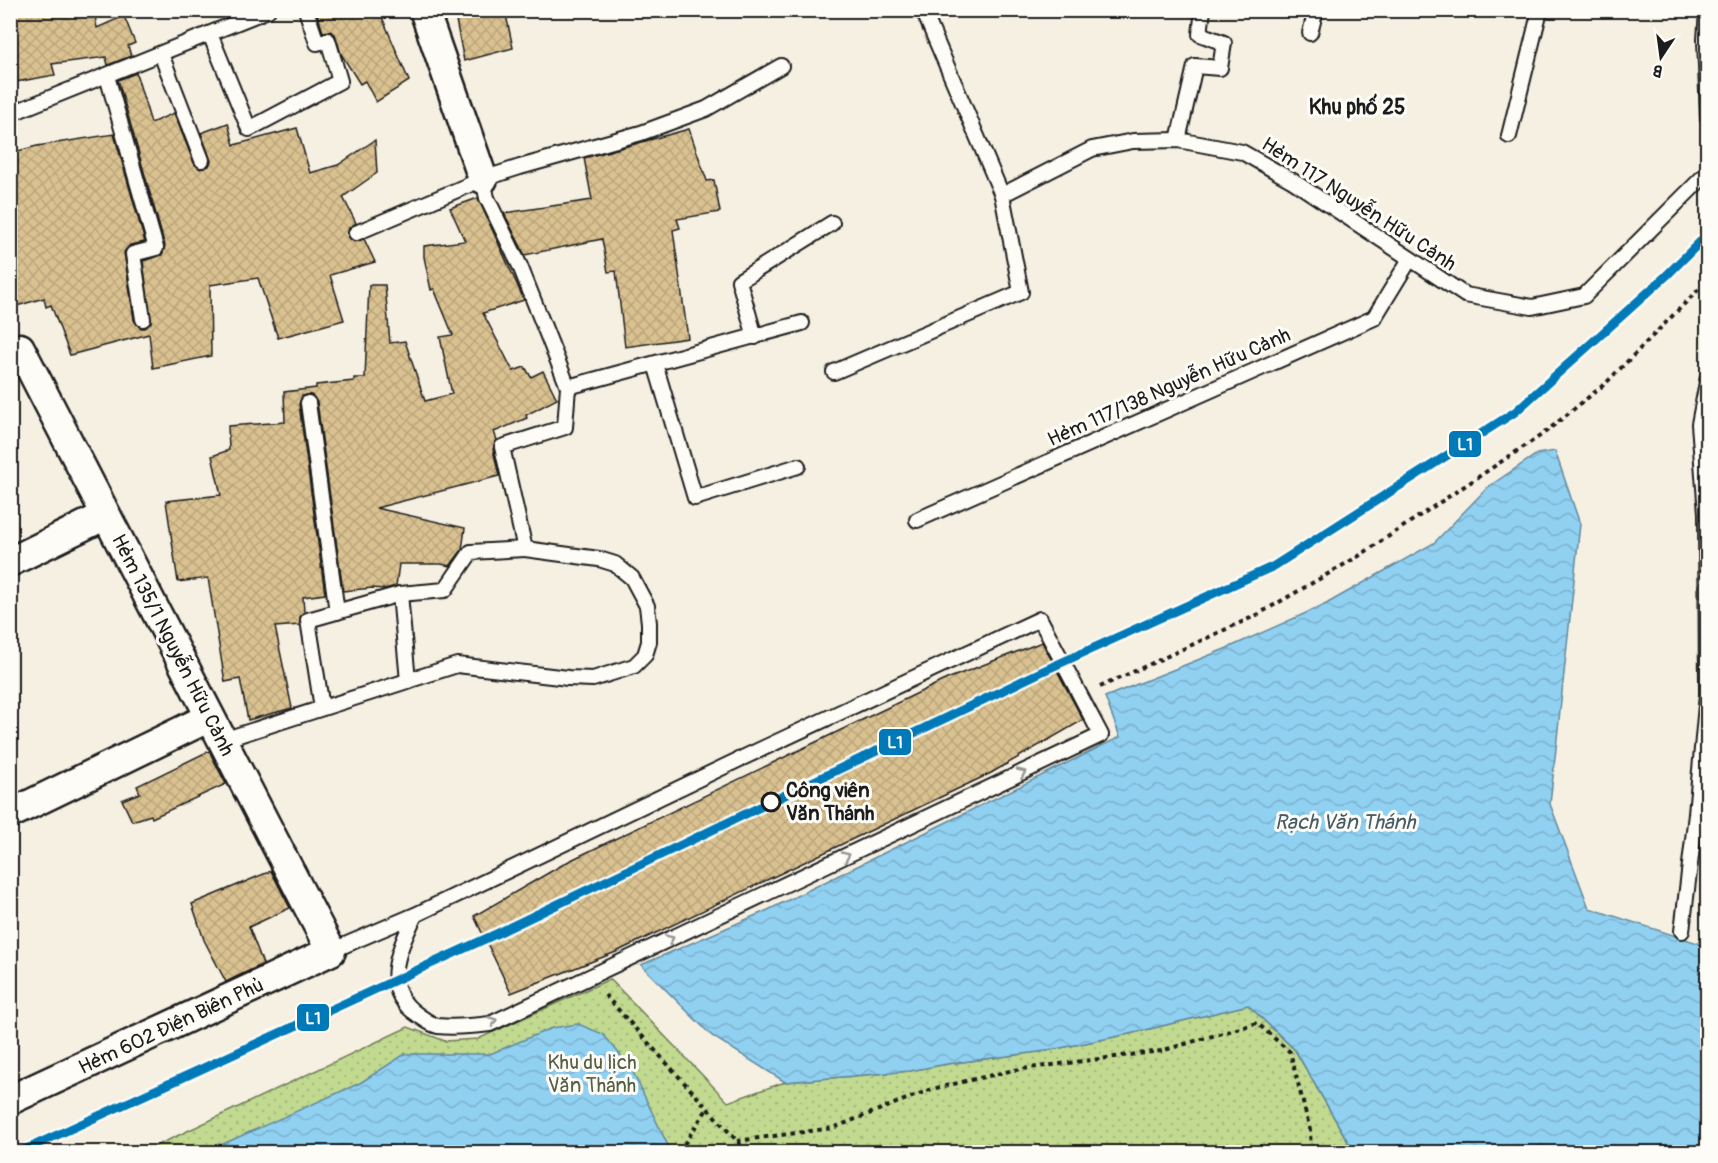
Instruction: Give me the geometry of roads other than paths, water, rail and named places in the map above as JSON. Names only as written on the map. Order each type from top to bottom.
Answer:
[{"type":"street","points":[[424,10],[483,179]]},
{"type":"street","name":"Hẻm 135/1 Nguyễn Hữu Cảnh","points":[[10,353],[20,348],[331,951]]},
{"type":"street","points":[[10,562],[106,515]]},
{"type":"street","points":[[10,814],[217,729]]},
{"type":"street","name":"Hẻm 602 Điện Biên Phủ","points":[[10,1100],[331,951]]},
{"type":"lane","points":[[10,114],[268,10]]},
{"type":"lane","points":[[210,34],[249,129],[340,81],[328,40],[317,43],[306,10]]},
{"type":"lane","points":[[834,372],[1022,292],[1002,195],[923,10]]},
{"type":"lane","points":[[1178,140],[1195,66],[1220,68],[1224,43],[1200,34],[1203,10]]},
{"type":"lane","points":[[1310,33],[1316,10]]},
{"type":"lane","points":[[1509,136],[1540,10]]},
{"type":"lane","points":[[1707,10],[1705,40],[1707,118]]},
{"type":"lane","points":[[161,54],[202,160]]},
{"type":"lane","points":[[356,233],[483,179],[641,134],[695,113],[781,66]]},
{"type":"lane","points":[[107,76],[156,248],[133,254],[143,319]]},
{"type":"lane","name":"Hẻm 117 Nguyễn Hữu Cảnh","points":[[1002,195],[1092,149],[1133,141],[1178,140],[1242,152],[1293,181],[1465,295],[1532,307],[1584,296],[1707,172]]},
{"type":"lane","points":[[483,179],[487,198],[520,266],[568,387],[565,428],[502,447],[525,549]]},
{"type":"lane","points":[[755,337],[739,281],[832,223]]},
{"type":"lane","name":"Hẻm 117/138 Nguyễn Hữu Cảnh","points":[[917,520],[1374,318],[1410,259]]},
{"type":"lane","points":[[568,387],[802,323]]},
{"type":"lane","points":[[655,364],[695,498],[798,466]]},
{"type":"lane","points":[[1682,931],[1707,694],[1706,513],[1699,424],[1707,376]]},
{"type":"lane","points":[[308,403],[337,612]]},
{"type":"lane","points":[[217,729],[322,708],[457,665],[593,679],[634,666],[645,655],[649,642],[647,606],[632,578],[615,564],[599,559],[525,549],[471,552],[445,590],[400,594],[308,620],[322,708]]},
{"type":"lane","points":[[400,594],[408,681]]},
{"type":"lane","points":[[331,951],[415,915],[727,765],[1040,619],[1101,735],[490,1024],[465,1027],[435,1026],[406,1007],[397,993],[395,976],[404,940],[415,915]]},
{"type":"water","name":"Rạch Văn Thánh","points":[[1555,451],[1580,524],[1550,804],[1589,908],[1707,946],[1707,1152],[1354,1152],[1295,1050],[1248,1005],[1129,1034],[1046,1051],[910,1071],[785,1082],[712,1036],[641,965],[768,910],[1120,737],[1105,697],[1230,647],[1326,604],[1434,543],[1488,487],[1537,454]]},
{"type":"water","points":[[578,1024],[603,1034],[631,1068],[671,1152],[205,1152],[360,1083],[405,1054],[490,1054],[552,1028]]},
{"type":"place","name":"Công viên Văn Thánh","points":[[771,802]]},
{"type":"district","name":"Khu phố 25","points":[[1357,107]]},
{"type":"park label","name":"Khu du lịch Văn Thánh","points":[[592,1074]]}]
